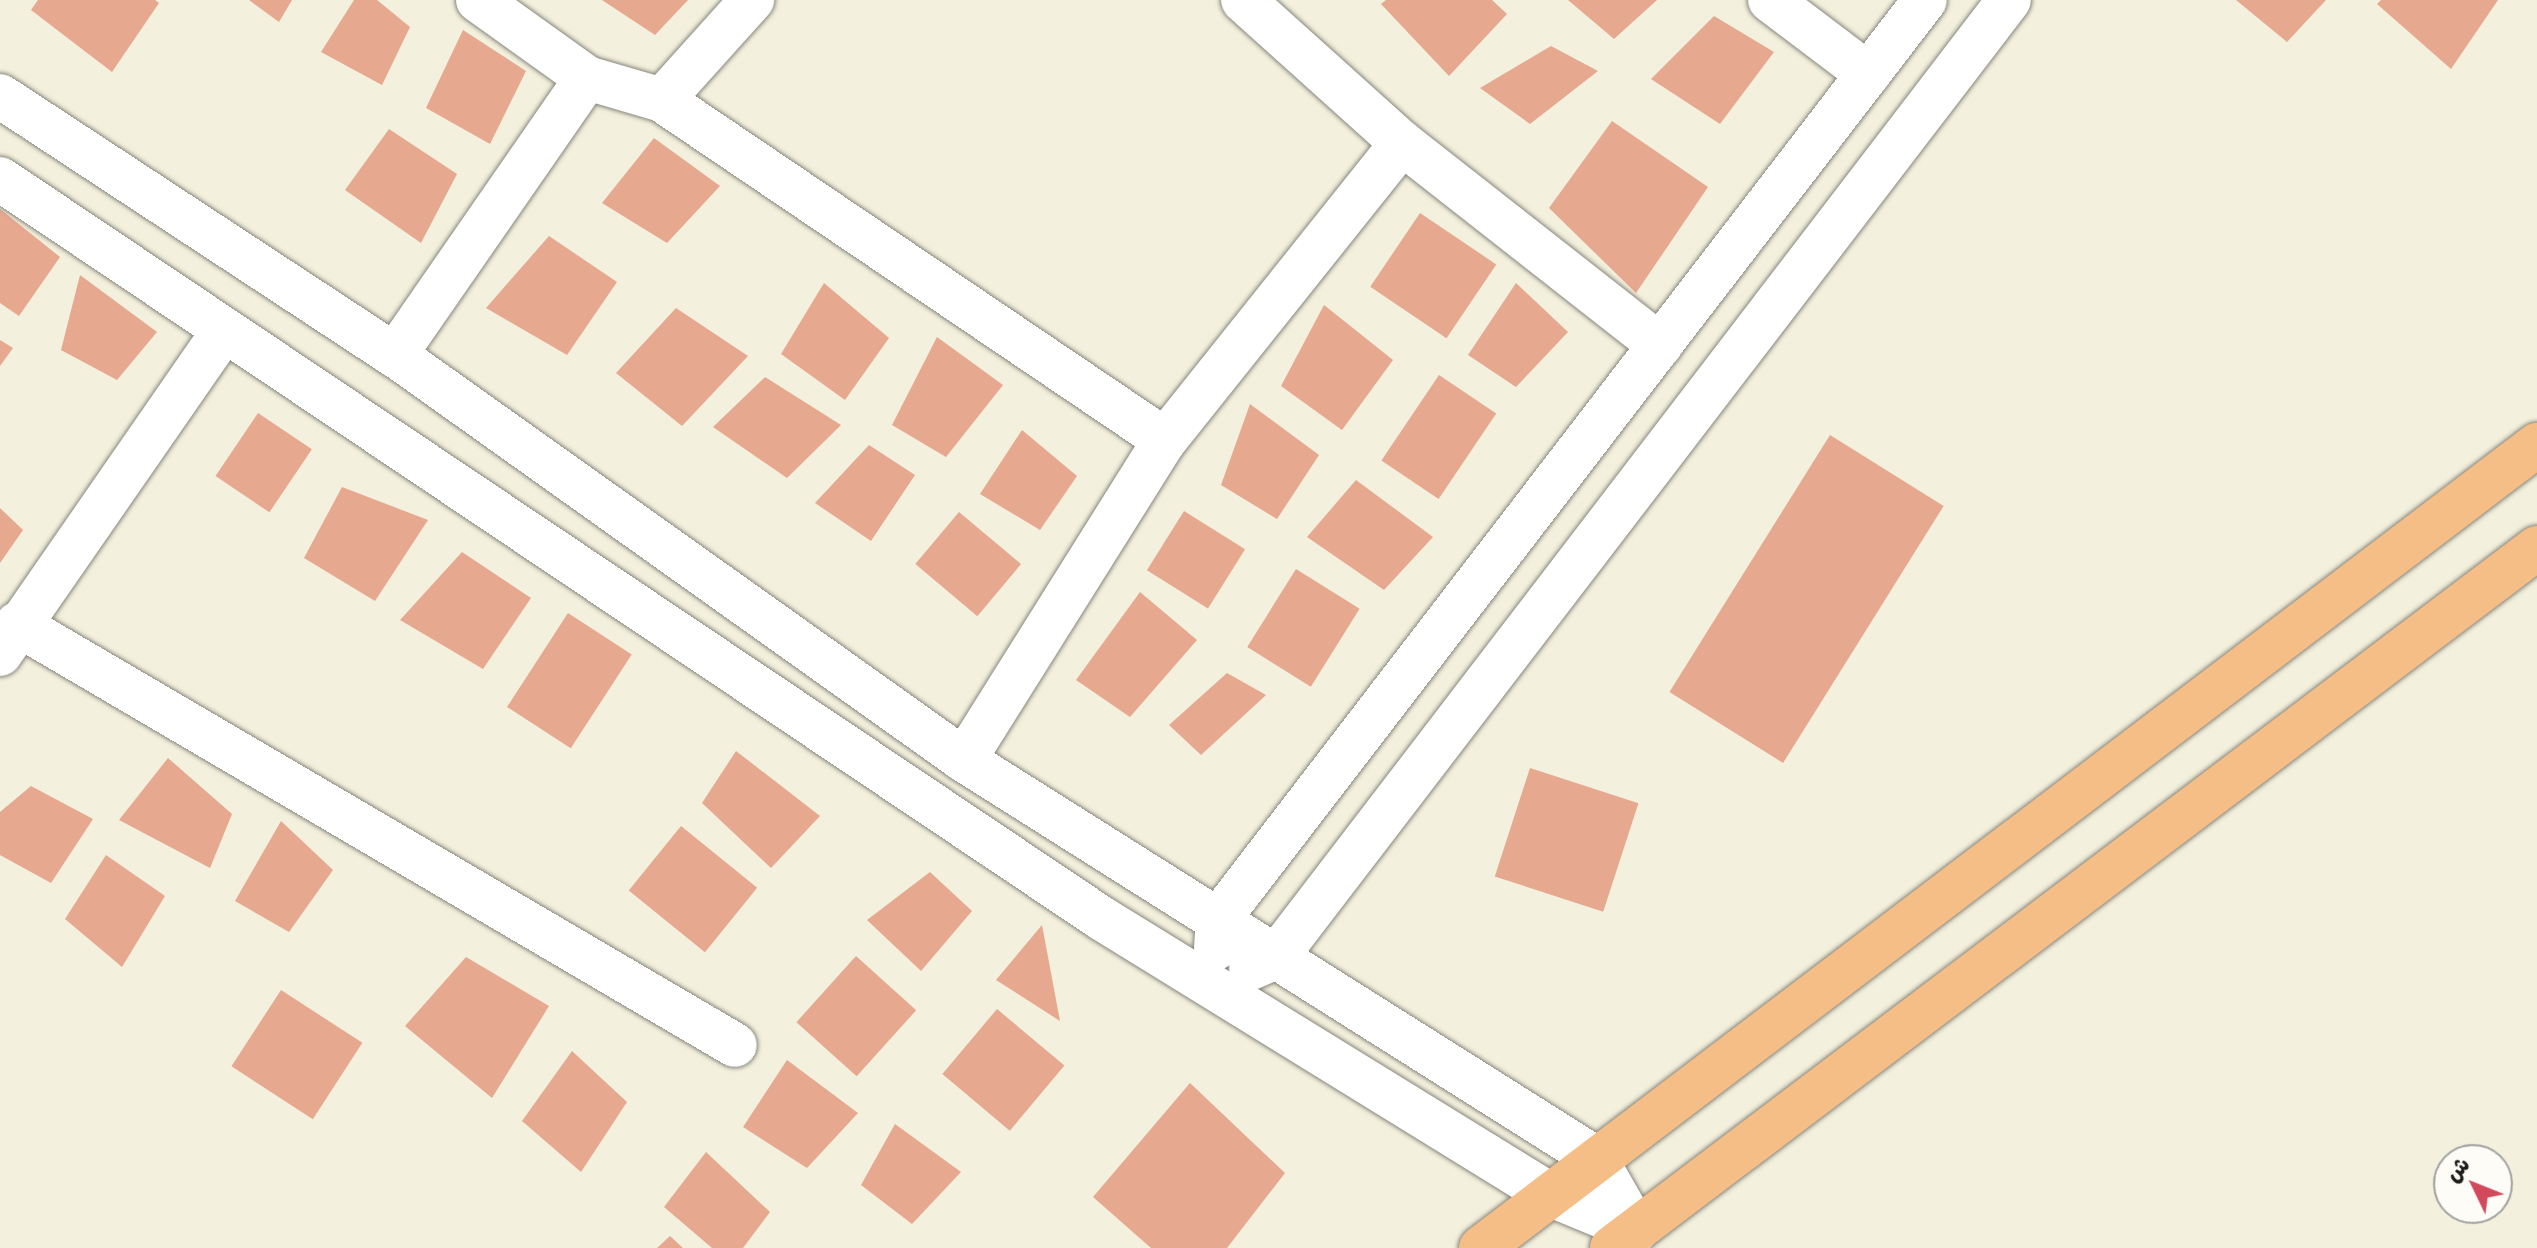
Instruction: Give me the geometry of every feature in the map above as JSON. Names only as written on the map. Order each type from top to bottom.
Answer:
[{"type":"main road","points":[[1481,1248],[1595,1158],[2537,445]]},
{"type":"main road","points":[[1624,1239],[2537,548]]},
{"type":"street","points":[[478,0],[587,78],[662,100],[1165,440]]},
{"type":"street","points":[[662,100],[752,0]]},
{"type":"street","points":[[1243,0],[1402,143],[1660,345]]},
{"type":"street","points":[[1770,0],[1868,74]]},
{"type":"street","points":[[1213,986],[1218,920],[1925,0]]},
{"type":"street","points":[[1213,986],[1276,957],[2009,0]]},
{"type":"street","points":[[395,355],[587,78]]},
{"type":"street","points":[[0,96],[395,355],[964,760],[1595,1158],[1624,1239]]},
{"type":"street","points":[[964,760],[1165,440],[1402,143]]},
{"type":"street","points":[[0,179],[1088,909],[1624,1239]]},
{"type":"street","points":[[224,330],[9,639],[735,1045]]},
{"type":"building","points":[[38,0],[155,0],[159,3],[112,72],[31,10]]},
{"type":"building","points":[[249,0],[292,0],[279,22]]},
{"type":"building","points":[[354,0],[377,0],[410,27],[382,85],[321,52]]},
{"type":"building","points":[[602,0],[688,0],[655,35]]},
{"type":"building","points":[[1386,0],[1492,0],[1507,14],[1449,76],[1381,4]]},
{"type":"building","points":[[1568,0],[1657,0],[1614,39]]},
{"type":"building","points":[[2236,0],[2326,0],[2287,42]]},
{"type":"building","points":[[2381,0],[2498,0],[2451,69],[2377,4]]},
{"type":"building","points":[[1714,16],[1774,52],[1720,124],[1651,79]]},
{"type":"building","points":[[463,30],[526,71],[490,144],[426,108]]},
{"type":"building","points":[[1551,46],[1598,71],[1530,124],[1480,88]]},
{"type":"building","points":[[1612,121],[1708,187],[1636,293],[1549,208]]},
{"type":"building","points":[[389,129],[457,174],[421,243],[345,190]]},
{"type":"building","points":[[654,138],[720,186],[667,243],[602,203]]},
{"type":"building","points":[[0,209],[60,257],[19,316],[0,303]]},
{"type":"building","points":[[1420,213],[1496,264],[1447,338],[1370,287]]},
{"type":"building","points":[[549,236],[617,282],[567,355],[486,308]]},
{"type":"building","points":[[80,275],[157,332],[117,380],[61,350]]},
{"type":"building","points":[[824,283],[889,338],[845,400],[781,354]]},
{"type":"building","points":[[1516,283],[1568,332],[1516,387],[1468,355]]},
{"type":"building","points":[[1324,305],[1393,360],[1342,430],[1281,386]]},
{"type":"building","points":[[676,308],[748,356],[682,426],[616,373]]},
{"type":"building","points":[[937,337],[1003,385],[946,457],[892,425]]},
{"type":"building","points":[[0,340],[13,348],[0,366]]},
{"type":"building","points":[[1439,375],[1496,414],[1439,499],[1381,460]]},
{"type":"building","points":[[765,377],[841,425],[787,478],[713,427]]},
{"type":"building","points":[[1250,404],[1319,455],[1277,519],[1221,485]]},
{"type":"building","points":[[258,413],[312,449],[269,512],[216,476]]},
{"type":"building","points":[[1022,430],[1077,476],[1040,530],[980,494]]},
{"type":"building","points":[[1830,435],[1944,506],[1783,763],[1669,692]]},
{"type":"building","points":[[869,445],[915,475],[871,541],[815,503]]},
{"type":"building","points":[[1356,480],[1433,537],[1384,590],[1307,537]]},
{"type":"building","points":[[342,487],[428,520],[375,601],[304,558]]},
{"type":"building","points":[[0,508],[23,530],[0,563]]},
{"type":"building","points":[[1184,511],[1245,549],[1208,609],[1147,570]]},
{"type":"building","points":[[959,512],[1021,564],[977,616],[915,564]]},
{"type":"building","points":[[462,552],[531,598],[483,669],[400,620]]},
{"type":"building","points":[[1296,569],[1360,609],[1311,687],[1247,647]]},
{"type":"building","points":[[1140,592],[1197,640],[1130,717],[1076,680]]},
{"type":"building","points":[[568,613],[632,654],[571,748],[507,707]]},
{"type":"building","points":[[1227,673],[1266,695],[1201,755],[1169,725]]},
{"type":"building","points":[[736,751],[820,816],[771,868],[702,803]]},
{"type":"building","points":[[168,758],[232,814],[210,868],[119,820]]},
{"type":"building","points":[[1530,768],[1638,803],[1603,912],[1495,876]]},
{"type":"building","points":[[31,786],[93,819],[51,883],[0,855],[0,812]]},
{"type":"building","points":[[281,821],[333,870],[289,932],[235,901]]},
{"type":"building","points":[[681,826],[757,888],[705,952],[629,891]]},
{"type":"building","points":[[106,855],[165,896],[122,967],[65,919]]},
{"type":"building","points":[[930,872],[972,911],[921,971],[867,920]]},
{"type":"building","points":[[1042,925],[1060,1021],[996,980]]},
{"type":"building","points":[[856,956],[916,1010],[857,1076],[796,1022]]},
{"type":"building","points":[[466,957],[549,1006],[492,1098],[405,1026]]},
{"type":"building","points":[[281,990],[362,1043],[313,1119],[231,1066]]},
{"type":"building","points":[[997,1009],[1064,1066],[1010,1131],[942,1074]]},
{"type":"building","points":[[572,1051],[627,1102],[581,1172],[522,1121]]},
{"type":"building","points":[[787,1060],[858,1113],[807,1168],[743,1127]]},
{"type":"building","points":[[1190,1083],[1285,1173],[1227,1248],[1151,1248],[1093,1197]]},
{"type":"building","points":[[895,1124],[961,1172],[912,1224],[861,1185]]},
{"type":"building","points":[[706,1152],[770,1212],[743,1248],[712,1248],[664,1207]]},
{"type":"building","points":[[670,1236],[683,1248],[657,1248]]}]
